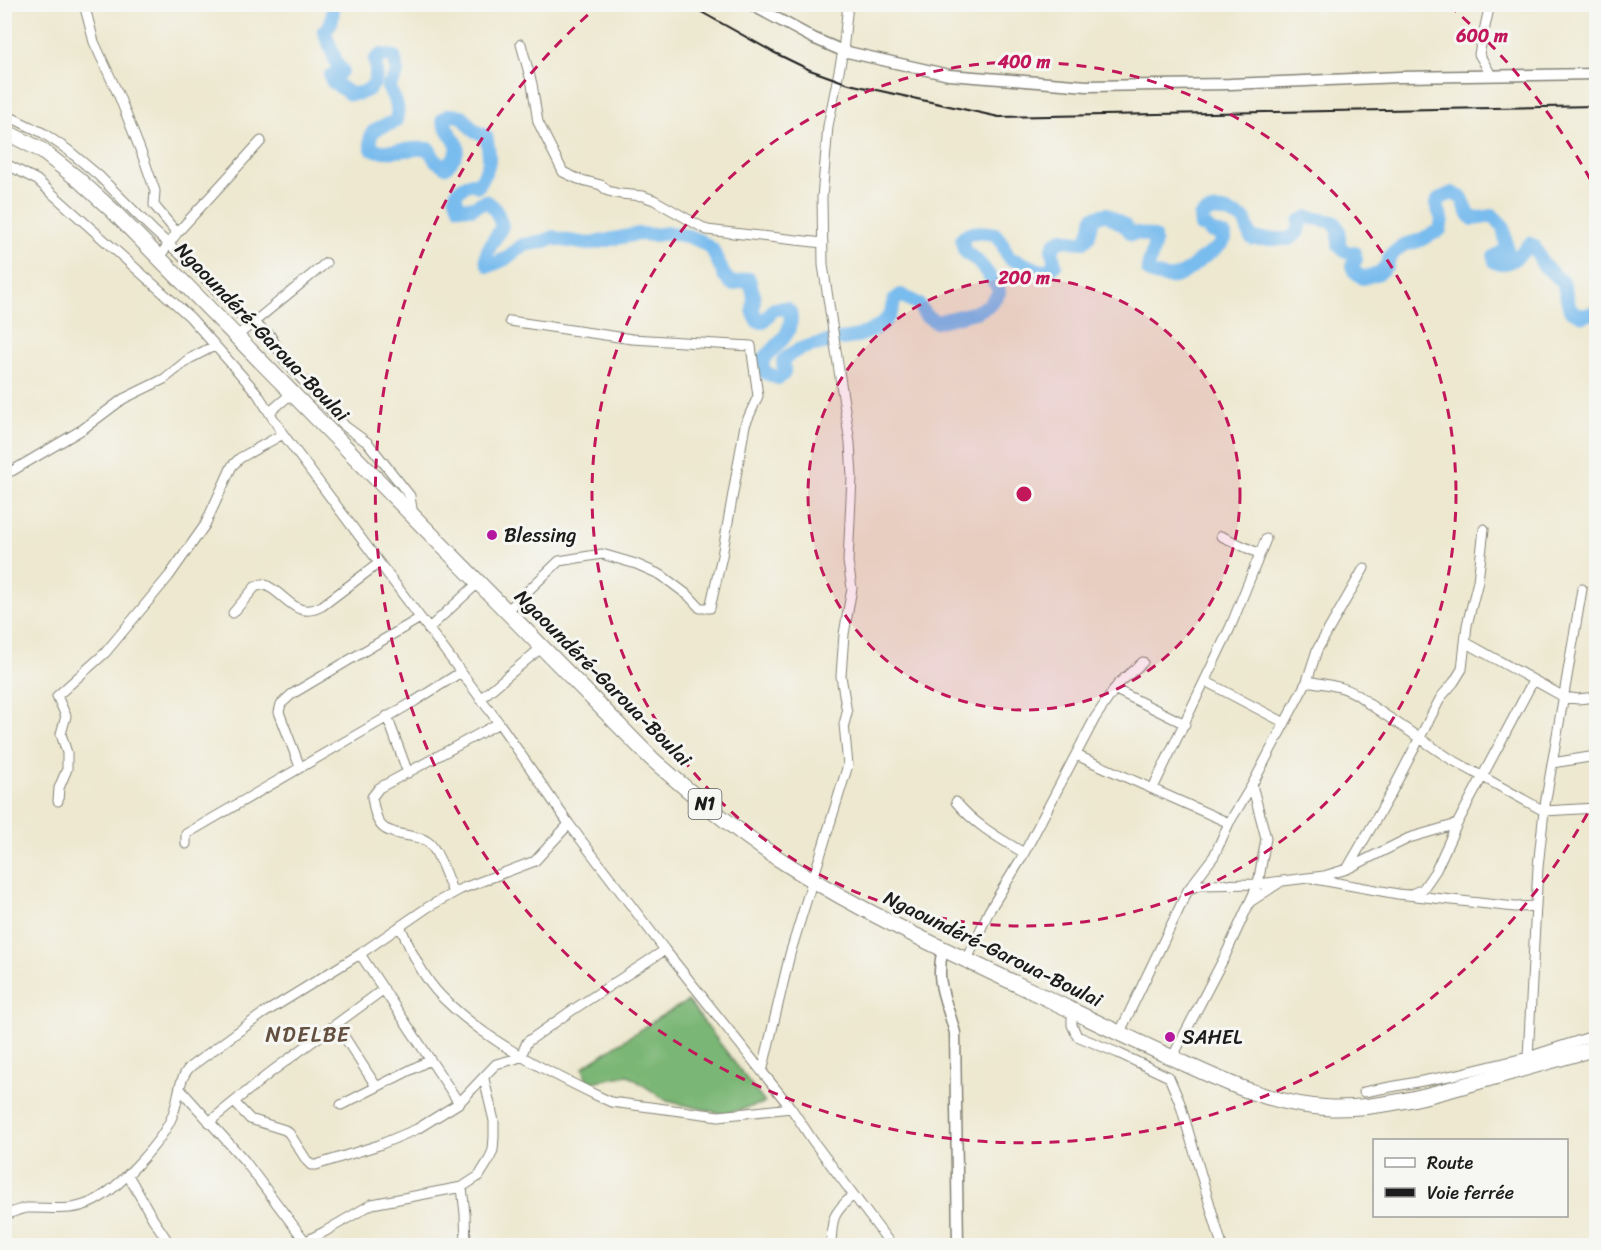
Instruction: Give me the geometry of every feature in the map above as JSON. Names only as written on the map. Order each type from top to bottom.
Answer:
[{"type":"highway","name":"Ngaoundéré-Garoua-Boulai","points":[[4,131],[41,150],[80,180],[237,336],[621,729],[693,795],[783,861],[847,900],[966,962],[1119,1034],[1251,1092],[1287,1102],[1329,1108],[1365,1107],[1405,1101],[1567,1051],[1596,1048]]},
{"type":"street","points":[[84,4],[94,42],[119,96],[145,162],[155,191],[154,205],[177,233]]},
{"type":"street","points":[[750,4],[813,38],[843,51],[949,75],[1087,86],[1596,74]]},
{"type":"street","points":[[762,1072],[790,954],[848,765],[844,724],[847,713],[842,676],[844,634],[852,588],[848,562],[852,477],[850,443],[823,265],[822,198],[828,126],[843,51],[848,4]]},
{"type":"street","points":[[1490,4],[1479,54],[1491,75]]},
{"type":"street","points":[[521,44],[532,84],[538,122],[563,172],[578,179],[602,185],[608,191],[643,196],[654,200],[707,230],[823,243]]},
{"type":"street","points":[[4,114],[68,150],[98,175],[238,313],[270,335],[285,361],[346,427],[368,443],[410,496],[414,517]]},
{"type":"street","points":[[159,257],[177,233],[261,141]]},
{"type":"street","points":[[4,163],[37,180],[61,201],[190,317],[237,370],[270,411],[283,434],[499,723],[569,824],[664,950],[791,1107],[811,1138],[892,1245]]},
{"type":"street","points":[[237,336],[326,263]]},
{"type":"street","points":[[506,612],[558,561],[602,555],[636,564],[660,575],[689,596],[700,608],[710,608],[722,556],[745,425],[758,396],[751,346],[632,339],[510,321]]},
{"type":"street","points":[[12,471],[77,433],[123,399],[164,379],[189,359],[214,346]]},
{"type":"street","points":[[270,411],[292,393]]},
{"type":"street","points":[[58,801],[59,788],[68,769],[67,753],[61,734],[66,716],[57,696],[105,653],[169,576],[205,525],[231,466],[240,458],[283,434]]},
{"type":"street","points":[[1347,869],[1390,795],[1441,697],[1462,669],[1467,625],[1478,581],[1484,529]]},
{"type":"street","points":[[1221,536],[1260,554]]},
{"type":"street","points":[[1153,788],[1206,681],[1266,539]]},
{"type":"street","points":[[233,613],[255,587],[263,584],[268,585],[300,610],[311,611],[322,606],[379,563]]},
{"type":"street","points":[[1119,1034],[1188,890],[1214,856],[1229,823],[1252,785],[1307,681],[1317,650],[1364,568]]},
{"type":"street","points":[[428,628],[478,583]]},
{"type":"street","points":[[1528,1057],[1536,906],[1544,811],[1582,589]]},
{"type":"street","points":[[300,766],[279,712],[281,704],[301,689],[420,618]]},
{"type":"street","points":[[1465,642],[1564,697],[1578,699],[1596,697]]},
{"type":"street","points":[[480,699],[541,648]]},
{"type":"street","points":[[966,962],[989,911],[1024,853],[1095,718],[1114,689],[1143,662]]},
{"type":"street","points":[[186,844],[186,834],[460,672]]},
{"type":"street","points":[[1206,681],[1285,723]]},
{"type":"street","points":[[1307,681],[1336,685],[1358,694],[1419,738],[1544,811],[1596,808]]},
{"type":"street","points":[[1409,895],[1423,889],[1436,870],[1457,824],[1533,681]]},
{"type":"street","points":[[1114,689],[1185,724]]},
{"type":"street","points":[[387,716],[408,773]]},
{"type":"street","points":[[453,893],[433,846],[421,838],[383,829],[375,812],[372,797],[375,792],[499,723]]},
{"type":"street","points":[[1076,755],[1229,823]]},
{"type":"street","points":[[1552,763],[1596,756]]},
{"type":"street","points":[[1172,1058],[1226,956],[1258,884],[1266,838],[1252,785]]},
{"type":"street","points":[[956,802],[968,816],[990,833],[1024,853]]},
{"type":"street","points":[[4,1216],[24,1208],[60,1210],[91,1203],[101,1197],[128,1175],[169,1124],[186,1071],[190,1067],[261,1015],[360,954],[428,907],[453,893],[529,865],[569,824]]},
{"type":"street","points":[[1188,890],[1200,885],[1258,884],[1324,876],[1347,869],[1409,838],[1457,824]]},
{"type":"street","points":[[1306,878],[1409,895],[1515,907],[1536,906]]},
{"type":"street","points":[[1250,902],[1284,880]]},
{"type":"street","points":[[400,926],[415,958],[441,996],[520,1056],[611,1102],[720,1116],[791,1107]]},
{"type":"street","points":[[943,949],[939,984],[950,1011],[955,1033],[958,1245]]},
{"type":"street","points":[[234,1104],[250,1119],[289,1133],[311,1165],[342,1158],[417,1129],[459,1103],[496,1064],[520,1056],[527,1042],[664,950]]},
{"type":"street","points":[[360,954],[459,1103]]},
{"type":"street","points":[[209,1122],[271,1072],[384,989]]},
{"type":"street","points":[[1071,1010],[1072,1025],[1077,1036],[1169,1077],[1180,1103],[1222,1245]]},
{"type":"street","points":[[336,1024],[376,1086]]},
{"type":"street","points":[[1364,1092],[1454,1075],[1528,1057],[1567,1051],[1596,1035]]},
{"type":"street","points":[[341,1105],[430,1060]]},
{"type":"street","points":[[180,1089],[244,1160],[300,1243],[372,1204],[462,1187],[471,1182],[484,1169],[493,1150],[494,1121],[484,1079]]},
{"type":"street","points":[[128,1175],[169,1245]]},
{"type":"street","points":[[462,1187],[466,1245]]},
{"type":"street","points":[[831,1245],[833,1217],[838,1208],[853,1195]]},
{"type":"green space","points":[[688,1001],[765,1103],[724,1114],[667,1101],[628,1075],[587,1083],[583,1067]]},
{"type":"waterway","points":[[333,4],[331,23],[324,31],[337,64],[342,70],[330,76],[333,82],[350,94],[365,92],[370,89],[375,80],[375,60],[381,55],[394,57],[397,68],[397,74],[388,87],[396,104],[397,117],[395,122],[372,133],[372,149],[379,151],[429,149],[435,160],[446,167],[458,147],[443,119],[450,115],[462,116],[473,130],[486,136],[489,162],[482,179],[478,186],[472,183],[467,185],[455,196],[459,207],[472,208],[485,201],[494,208],[498,215],[502,226],[488,251],[489,266],[505,259],[523,245],[554,237],[588,244],[638,234],[669,233],[688,236],[712,249],[724,275],[732,284],[749,279],[754,296],[753,310],[757,321],[763,322],[774,309],[786,308],[790,312],[791,320],[787,333],[762,361],[764,372],[778,378],[784,373],[783,361],[792,353],[828,342]]},
{"type":"waterway","points":[[840,339],[867,333],[882,323],[888,317],[894,300],[901,295],[918,304],[925,315],[936,322],[976,312],[989,305],[999,290],[980,264],[964,249],[962,239],[973,233],[995,234],[1009,258],[1044,272],[1055,265],[1052,250],[1056,242],[1063,239],[1084,241],[1089,236],[1094,217],[1106,214],[1125,226],[1132,234],[1138,233],[1154,237],[1148,270],[1155,275],[1172,277],[1186,271],[1217,248],[1225,239],[1225,236],[1201,226],[1200,217],[1205,213],[1222,211],[1234,214],[1245,220],[1253,239],[1289,239],[1298,232],[1300,221],[1308,217],[1334,222],[1339,230],[1339,246],[1346,252],[1354,253],[1356,259],[1352,266],[1354,271],[1363,278],[1379,273],[1387,265],[1390,256],[1403,245],[1418,241],[1440,230],[1442,219],[1436,204],[1439,199],[1452,193],[1462,198],[1473,219],[1493,216],[1503,226],[1507,249],[1494,257],[1495,262],[1510,261],[1530,244],[1534,246],[1543,265],[1563,282],[1570,310],[1583,316],[1596,312]]},
{"type":"railway","points":[[687,4],[810,70],[849,84],[999,117],[1596,106]]},
{"type":"place","name":"Blessing","points":[[492,535]]},
{"type":"place","name":"SAHEL","points":[[1170,1037]]},
{"type":"district","name":"NDELBE","points":[[308,1034]]}]
